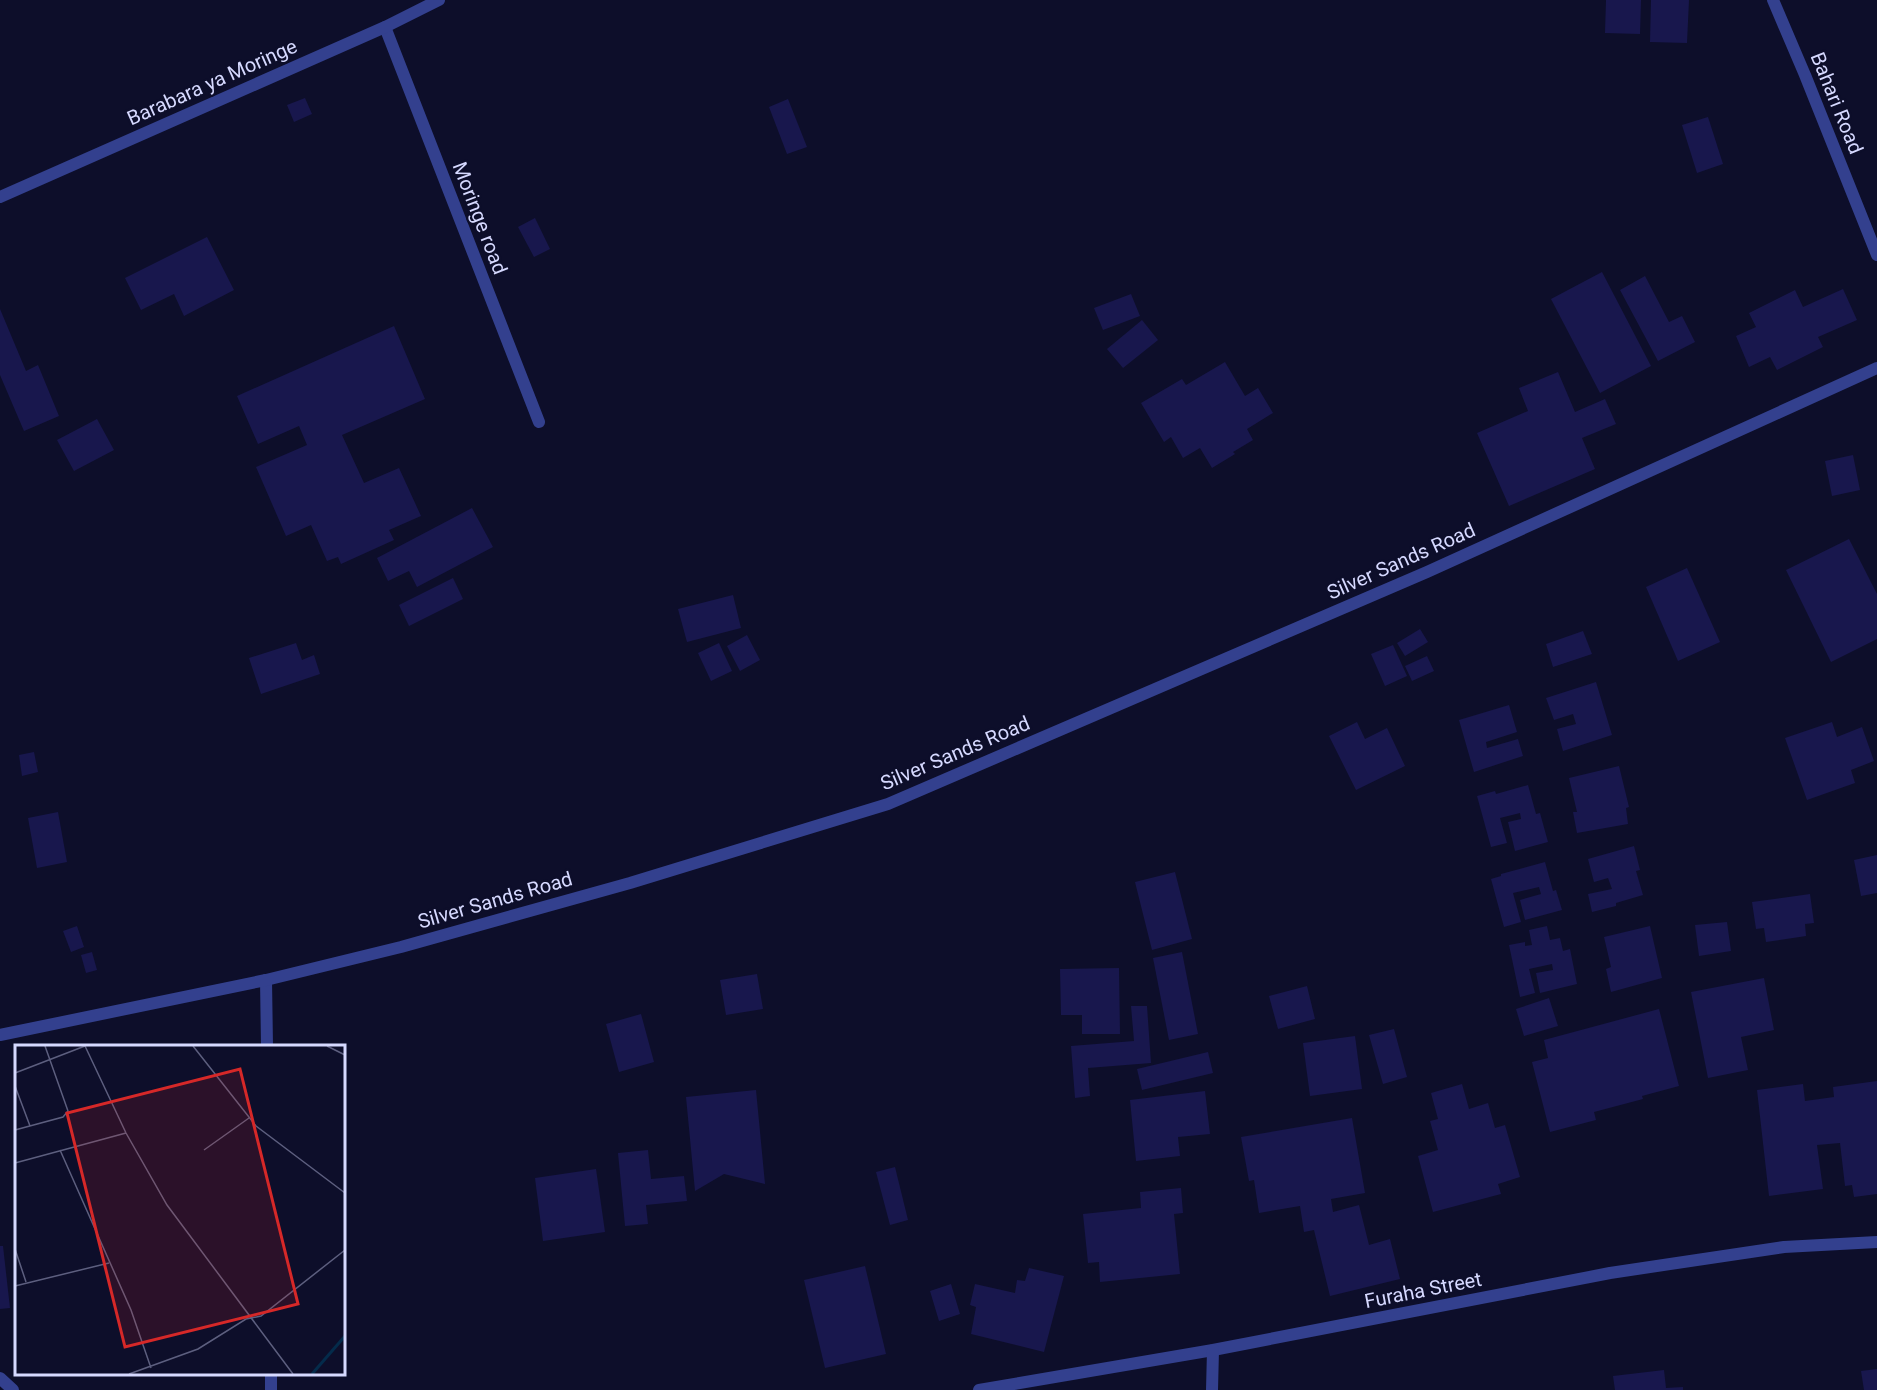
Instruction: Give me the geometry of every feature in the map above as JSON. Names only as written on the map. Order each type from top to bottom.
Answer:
[{"type":"street","name":"Barabara ya Moringe","points":[[0,197],[385,27],[439,0]]},
{"type":"street","name":"Bahari Road","points":[[1773,0],[1877,255]]},
{"type":"street","name":"Moringe road","points":[[385,27],[539,422]]},
{"type":"street","name":"Silver Sands Road","points":[[0,1035],[266,980],[401,946],[630,883],[888,804],[1427,572],[1877,368]]},
{"type":"street","points":[[266,980],[267,1045]]},
{"type":"street","name":"Furaha Street","points":[[979,1390],[1213,1350],[1610,1273],[1784,1247],[1877,1242]]},
{"type":"street","points":[[1212,1390],[1213,1350]]},
{"type":"street","points":[[0,1378],[13,1390]]},
{"type":"building","points":[[1606,0],[1641,0],[1640,34],[1605,33]]},
{"type":"building","points":[[1651,0],[1689,0],[1687,43],[1650,42]]},
{"type":"building","points":[[305,98],[312,114],[294,122],[287,105]]},
{"type":"building","points":[[788,99],[807,147],[787,154],[769,107]]},
{"type":"building","points":[[1708,117],[1723,164],[1697,173],[1682,125]]},
{"type":"building","points":[[535,218],[550,249],[534,257],[518,227]]},
{"type":"building","points":[[207,237],[234,290],[184,316],[174,294],[141,310],[125,278]]},
{"type":"building","points":[[1602,272],[1651,366],[1600,393],[1551,299]]},
{"type":"building","points":[[1645,276],[1669,322],[1682,316],[1695,342],[1658,361],[1620,290]]},
{"type":"building","points":[[1843,289],[1857,320],[1818,337],[1823,347],[1777,370],[1770,357],[1749,367],[1736,336],[1756,327],[1749,313],[1795,290],[1803,307]]},
{"type":"building","points":[[1131,294],[1140,316],[1103,330],[1094,308]]},
{"type":"building","points":[[0,309],[26,371],[38,365],[59,416],[24,431],[0,375]]},
{"type":"building","points":[[1142,320],[1158,340],[1123,368],[1107,349]]},
{"type":"building","points":[[394,326],[425,399],[342,435],[364,483],[399,468],[421,516],[389,530],[394,540],[341,564],[338,557],[327,561],[311,525],[286,536],[256,467],[307,445],[299,426],[258,444],[237,396]]},
{"type":"building","points":[[1225,362],[1245,396],[1258,388],[1273,413],[1247,429],[1253,440],[1212,468],[1200,448],[1183,458],[1171,437],[1164,442],[1141,403],[1182,379],[1186,385]]},
{"type":"building","points":[[1558,372],[1575,412],[1605,399],[1616,424],[1582,438],[1595,469],[1509,506],[1477,433],[1528,411],[1519,388]]},
{"type":"building","points":[[97,419],[114,450],[74,471],[57,440]]},
{"type":"building","points":[[1853,455],[1860,490],[1832,496],[1825,461]]},
{"type":"building","points":[[472,508],[493,547],[417,587],[409,571],[388,581],[377,558]]},
{"type":"building","points":[[1849,539],[1877,594],[1877,639],[1831,662],[1786,570]]},
{"type":"building","points":[[1687,568],[1720,642],[1678,661],[1646,587]]},
{"type":"building","points":[[453,578],[463,599],[409,626],[399,605]]},
{"type":"building","points":[[733,595],[741,628],[687,642],[678,609]]},
{"type":"building","points":[[1420,629],[1428,642],[1405,656],[1397,643]]},
{"type":"building","points":[[1583,631],[1592,654],[1553,667],[1546,644]]},
{"type":"building","points":[[747,635],[760,660],[740,671],[727,646]]},
{"type":"building","points":[[296,643],[302,660],[314,655],[320,674],[261,694],[249,658]]},
{"type":"building","points":[[719,643],[732,671],[711,681],[698,653]]},
{"type":"building","points":[[1393,645],[1407,676],[1385,686],[1371,654]]},
{"type":"building","points":[[1427,656],[1434,671],[1412,681],[1405,666]]},
{"type":"building","points":[[1596,682],[1612,735],[1563,751],[1557,729],[1576,724],[1573,714],[1554,720],[1546,698]]},
{"type":"building","points":[[1509,705],[1517,732],[1486,742],[1487,748],[1518,739],[1523,756],[1474,772],[1459,720]]},
{"type":"building","points":[[1357,722],[1365,739],[1387,728],[1405,766],[1356,790],[1329,736]]},
{"type":"building","points":[[1832,722],[1837,737],[1862,727],[1874,761],[1851,770],[1855,783],[1807,800],[1785,738]]},
{"type":"building","points":[[34,752],[38,772],[22,776],[19,755]]},
{"type":"building","points":[[1619,766],[1629,807],[1626,808],[1628,824],[1577,833],[1573,812],[1577,812],[1569,778]]},
{"type":"building","points":[[1528,785],[1536,814],[1540,813],[1548,842],[1515,851],[1508,822],[1521,819],[1520,813],[1500,818],[1507,843],[1491,847],[1477,796],[1495,791],[1496,794]]},
{"type":"building","points":[[58,812],[67,862],[37,868],[28,818]]},
{"type":"building","points":[[1634,846],[1640,870],[1636,871],[1643,895],[1616,903],[1616,906],[1592,912],[1588,894],[1612,889],[1608,878],[1594,882],[1588,859]]},
{"type":"building","points":[[1877,855],[1877,893],[1861,896],[1854,860]]},
{"type":"building","points":[[1545,862],[1553,891],[1556,890],[1562,910],[1525,920],[1520,900],[1541,894],[1539,887],[1513,893],[1521,922],[1504,927],[1491,879]]},
{"type":"building","points":[[1175,872],[1192,939],[1152,950],[1135,882]]},
{"type":"building","points":[[1810,894],[1814,923],[1805,924],[1806,936],[1766,942],[1764,928],[1756,929],[1752,902]]},
{"type":"building","points":[[1727,922],[1731,951],[1699,956],[1695,925]]},
{"type":"building","points":[[77,926],[84,947],[71,952],[63,931]]},
{"type":"building","points":[[1547,926],[1550,940],[1560,938],[1563,951],[1570,949],[1577,984],[1540,993],[1536,973],[1553,970],[1552,964],[1529,969],[1535,993],[1520,997],[1509,945],[1525,942],[1525,946],[1532,945],[1529,930]]},
{"type":"building","points":[[1650,926],[1662,978],[1611,992],[1606,969],[1611,967],[1604,937]]},
{"type":"building","points":[[92,952],[97,970],[86,973],[81,955]]},
{"type":"building","points":[[1182,952],[1198,1034],[1169,1040],[1153,958]]},
{"type":"building","points":[[1119,968],[1120,1034],[1082,1034],[1082,1015],[1061,1015],[1060,969]]},
{"type":"building","points":[[757,974],[763,1009],[726,1015],[720,980]]},
{"type":"building","points":[[1764,978],[1774,1030],[1741,1037],[1748,1070],[1708,1078],[1691,992]]},
{"type":"building","points":[[1307,986],[1315,1019],[1278,1029],[1269,996]]},
{"type":"building","points":[[1549,998],[1558,1026],[1524,1036],[1516,1009]]},
{"type":"building","points":[[1131,1006],[1147,1006],[1151,1063],[1088,1068],[1090,1096],[1075,1098],[1071,1046],[1134,1041]]},
{"type":"building","points":[[1659,1009],[1679,1086],[1642,1096],[1643,1099],[1594,1112],[1596,1120],[1550,1132],[1532,1062],[1548,1058],[1544,1040]]},
{"type":"building","points":[[641,1014],[654,1062],[619,1072],[606,1024]]},
{"type":"building","points":[[1394,1029],[1407,1077],[1383,1084],[1369,1035]]},
{"type":"building","points":[[1355,1036],[1362,1089],[1310,1096],[1303,1043]]},
{"type":"building","points":[[1208,1052],[1213,1073],[1142,1090],[1137,1069]]},
{"type":"building","points":[[1877,1081],[1877,1194],[1854,1197],[1852,1185],[1845,1186],[1840,1143],[1817,1145],[1823,1189],[1769,1196],[1757,1090],[1803,1084],[1805,1101],[1834,1097],[1833,1087]]},
{"type":"building","points":[[1462,1084],[1469,1109],[1488,1103],[1495,1128],[1505,1125],[1520,1177],[1498,1184],[1501,1194],[1433,1212],[1418,1156],[1438,1150],[1430,1121],[1438,1119],[1431,1093]]},
{"type":"building","points":[[756,1090],[765,1184],[724,1174],[695,1191],[686,1097]]},
{"type":"building","points":[[1205,1091],[1210,1134],[1178,1137],[1180,1156],[1136,1161],[1130,1100]]},
{"type":"building","points":[[1352,1118],[1365,1193],[1331,1199],[1333,1212],[1359,1205],[1369,1245],[1390,1239],[1400,1279],[1330,1296],[1314,1230],[1304,1232],[1300,1206],[1259,1213],[1254,1180],[1249,1181],[1241,1137]]},
{"type":"building","points":[[648,1150],[651,1179],[684,1176],[687,1201],[646,1205],[648,1224],[625,1226],[618,1153]]},
{"type":"building","points":[[895,1167],[908,1220],[890,1225],[876,1172]]},
{"type":"building","points":[[596,1169],[605,1232],[543,1241],[535,1178]]},
{"type":"building","points":[[1181,1188],[1183,1213],[1174,1214],[1180,1274],[1100,1282],[1099,1262],[1088,1263],[1083,1214],[1141,1208],[1140,1192]]},
{"type":"building","points":[[0,1246],[3,1246],[10,1308],[0,1309]]},
{"type":"building","points":[[865,1266],[886,1354],[825,1368],[804,1280]]},
{"type":"building","points":[[1029,1268],[1064,1276],[1044,1352],[971,1334],[976,1307],[970,1305],[975,1284],[1015,1293],[1017,1280],[1025,1281]]},
{"type":"building","points":[[951,1284],[960,1314],[939,1321],[930,1291]]},
{"type":"building","points":[[1877,1369],[1877,1390],[1864,1390],[1861,1371]]},
{"type":"building","points":[[1664,1370],[1666,1388],[1683,1387],[1683,1390],[1615,1390],[1613,1376]]}]
